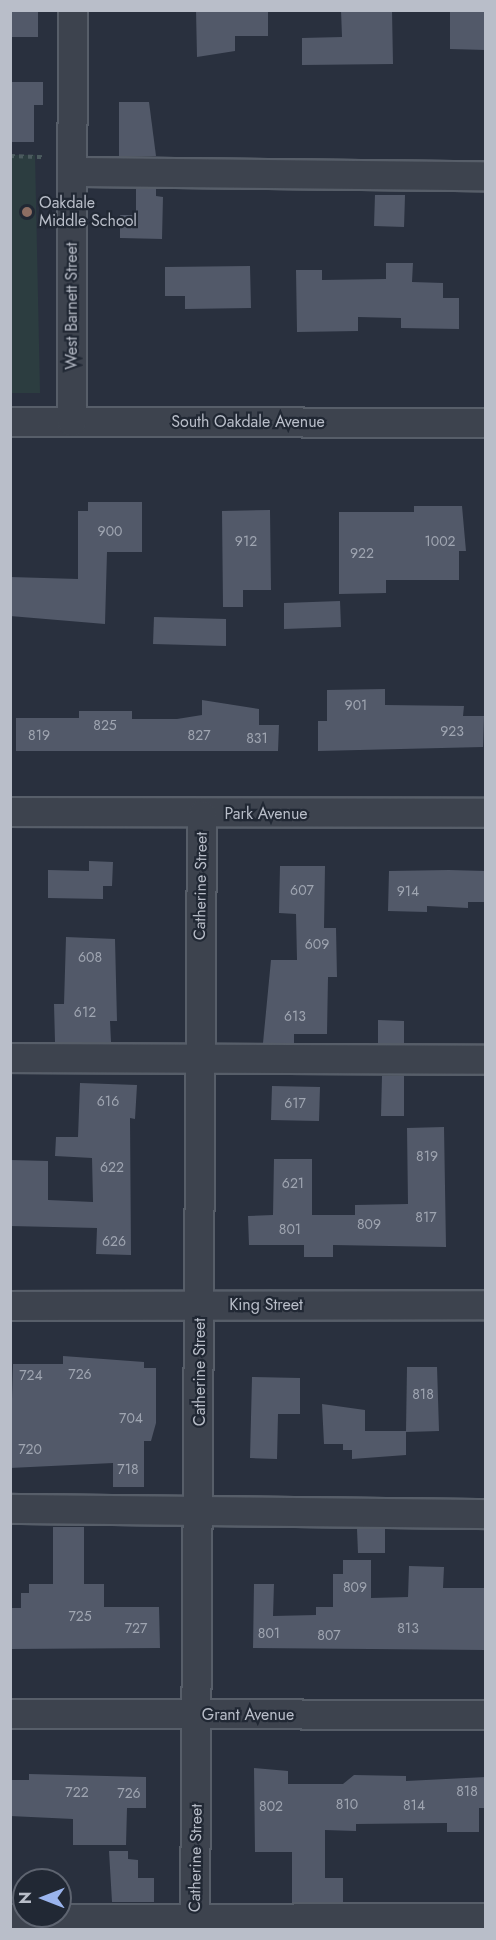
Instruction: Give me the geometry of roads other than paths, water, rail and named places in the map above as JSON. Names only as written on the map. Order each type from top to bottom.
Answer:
[{"type":"street","name":"West Barnett Street","points":[[72,422],[73,10]]},
{"type":"street","points":[[73,165],[486,176]]},
{"type":"street","name":"South Oakdale Avenue","points":[[10,422],[486,423]]},
{"type":"street","name":"Park Avenue","points":[[10,812],[202,815],[486,813]]},
{"type":"street","name":"Catherine Street","points":[[195,1924],[200,1512],[199,1061],[202,815]]},
{"type":"street","points":[[10,1058],[199,1061],[486,1060]]},
{"type":"street","name":"King Street","points":[[10,1306],[486,1305]]},
{"type":"street","points":[[10,1509],[486,1514]]},
{"type":"street","name":"Grant Avenue","points":[[10,1714],[486,1715]]},
{"type":"street","points":[[10,1919],[195,1924],[486,1918]]},
{"type":"place","name":"Oakdale Middle School","points":[[27,212]]}]
